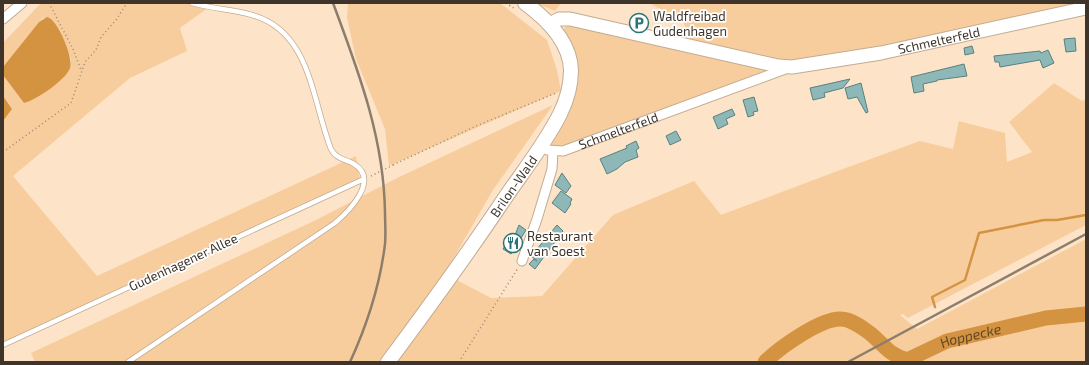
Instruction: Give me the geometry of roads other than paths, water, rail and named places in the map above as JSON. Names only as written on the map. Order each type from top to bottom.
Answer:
[{"type":"main road","name":"Brilon-Wald","points":[[388,362],[475,242],[560,114],[569,92],[571,65],[564,44],[550,24],[521,6]]},
{"type":"main road","name":"Schmelterfeld","points":[[550,24],[559,19],[570,19],[778,66],[792,67],[821,64],[881,53],[1086,8]]},
{"type":"street","points":[[3,19],[22,3]]},
{"type":"street","name":"Schmelterfeld","points":[[522,261],[537,219],[552,169],[550,151],[563,151],[792,67]]},
{"type":"lane","points":[[128,362],[335,223],[348,211],[357,199],[361,192],[364,180],[356,166],[337,157],[331,149],[307,70],[290,38],[277,26],[252,14],[192,3]]},
{"type":"lane","name":"Gudenhagener Allee","points":[[3,345],[364,180]]},
{"type":"waterway","points":[[935,307],[932,297],[965,280],[979,233],[1044,220],[1057,220],[1086,215]]},
{"type":"waterway","name":"Hoppecke","points":[[765,362],[780,349],[812,328],[833,320],[845,319],[857,324],[895,355],[907,360],[947,341],[1046,318],[1086,314]]},
{"type":"railway","points":[[333,3],[361,80],[375,132],[384,185],[385,244],[380,275],[362,334],[350,362]]},
{"type":"railway","points":[[848,362],[1086,234]]},
{"type":"place","name":"Waldfreibad Gudenhagen","points":[[639,23]]},
{"type":"place","name":"Restaurant van Soest","points":[[513,243]]}]
